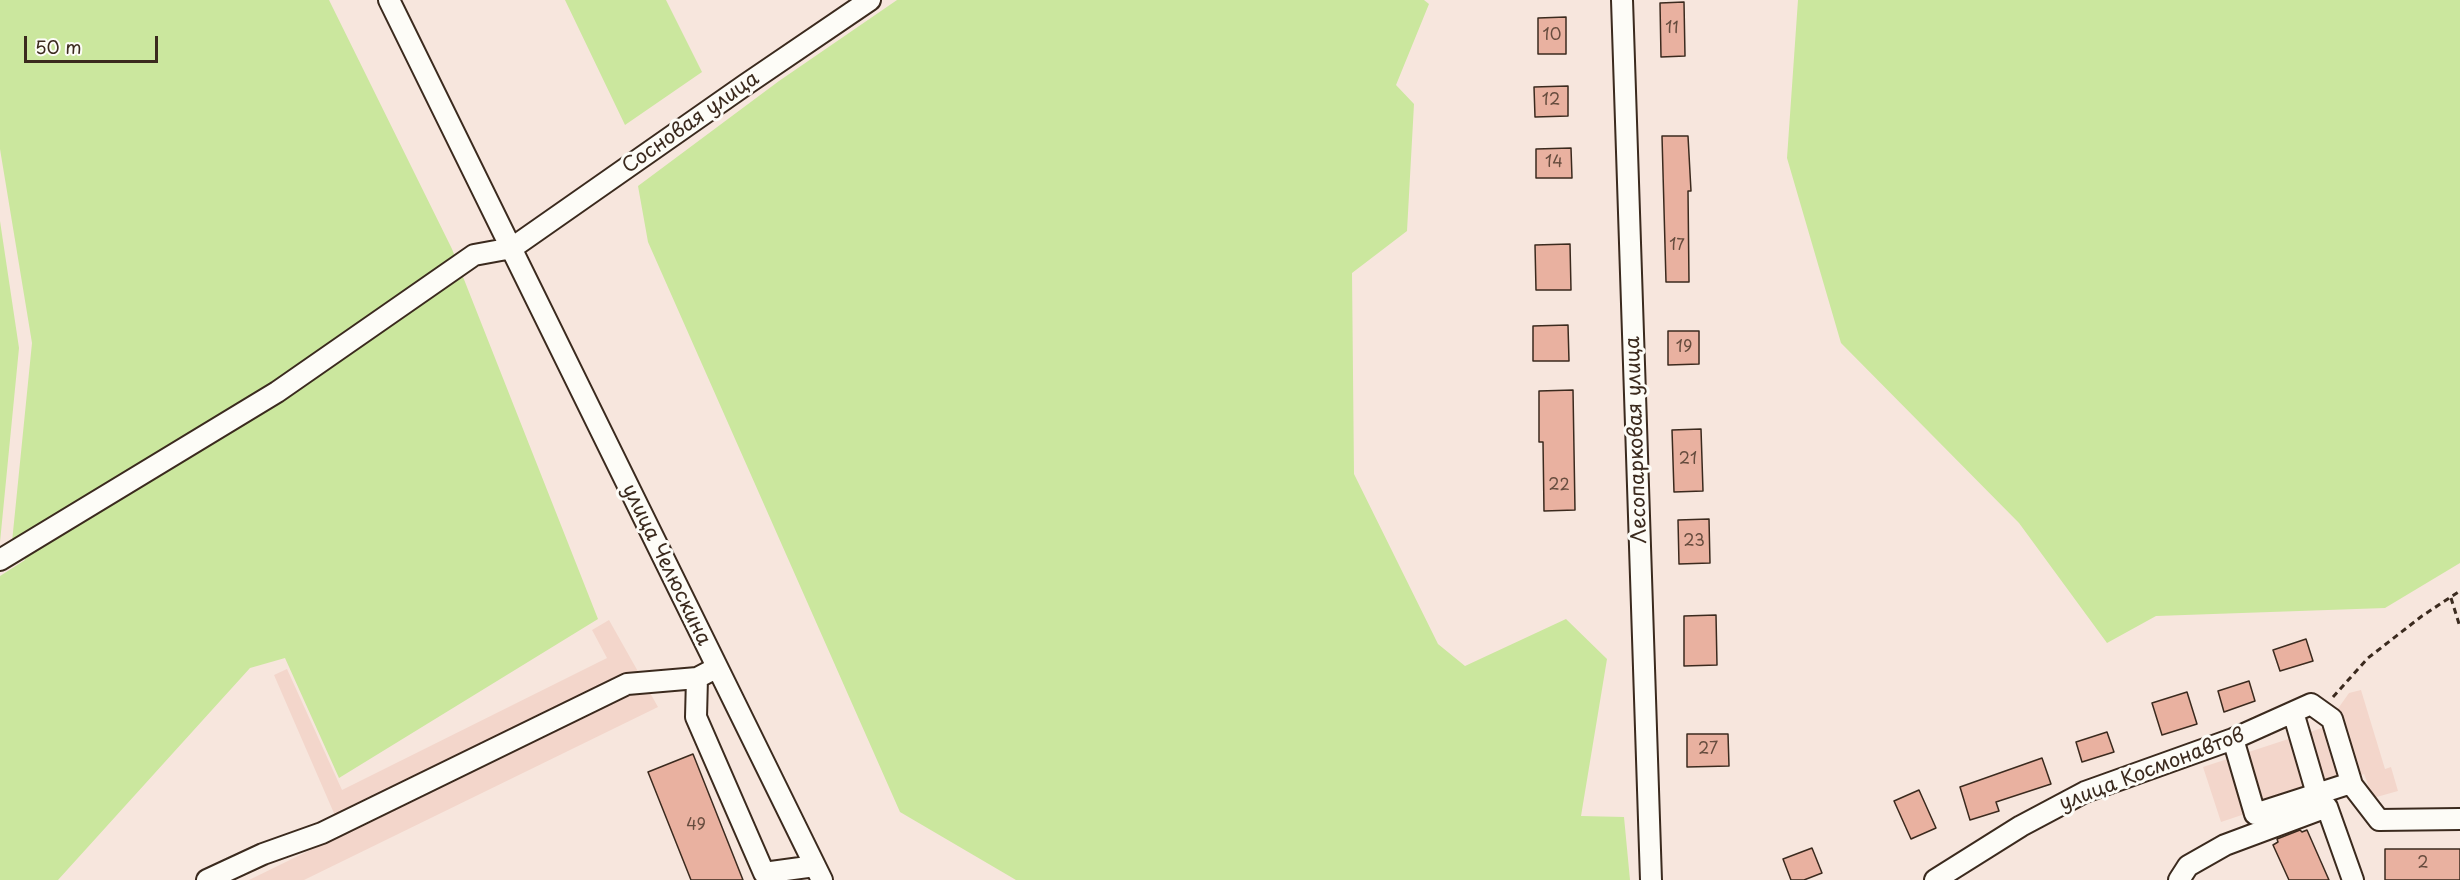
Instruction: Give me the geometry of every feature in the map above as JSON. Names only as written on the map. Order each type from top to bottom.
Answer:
[{"type":"street","name":"улица Челюскина","points":[[389,0],[818,873]]},
{"type":"street","name":"Сосновая улица","points":[[512,248],[744,85],[870,0]]},
{"type":"street","name":"Лесопарковая улица","points":[[1622,0],[1652,880]]},
{"type":"street","points":[[0,560],[277,392],[474,255],[512,248]]},
{"type":"street","points":[[207,880],[263,854],[322,833],[627,684],[697,678],[716,668]]},
{"type":"street","points":[[697,678],[696,717],[764,873],[818,873]]},
{"type":"street","points":[[2317,794],[2308,709],[2332,719],[2351,783],[2365,805],[2379,820],[2460,819]]},
{"type":"street","name":"улица Космонавтов","points":[[1935,880],[2021,826],[2085,792],[2233,740],[2308,709]]},
{"type":"street","points":[[2233,740],[2255,814],[2351,783]]},
{"type":"street","points":[[2179,880],[2188,866],[2225,845],[2327,807],[2353,880]]},
{"type":"path","points":[[2308,709],[2422,616],[2460,591]]},
{"type":"path","points":[[2451,597],[2460,627]]},
{"type":"shaded area","points":[[609,620],[658,707],[304,880],[249,880],[343,834],[274,675],[287,669],[342,790],[607,658],[592,630]]},
{"type":"shaded area","points":[[2361,690],[2385,769],[2391,767],[2398,791],[2373,798],[2364,774],[2221,822],[2203,767],[2325,727],[2349,693]]},
{"type":"green space","points":[[0,0],[329,0],[452,249],[598,619],[339,778],[285,658],[250,668],[58,880],[0,880],[0,576],[25,560],[12,542],[32,343],[0,149]]},
{"type":"green space","points":[[565,0],[666,0],[702,72],[625,125]]},
{"type":"green space","points":[[897,0],[1424,0],[1429,4],[1396,85],[1414,104],[1407,231],[1352,273],[1354,474],[1438,644],[1465,666],[1566,619],[1607,659],[1581,816],[1624,817],[1630,880],[1016,880],[900,812],[648,242],[638,186],[779,81]]},
{"type":"green space","points":[[1798,0],[2460,0],[2460,563],[2385,608],[2156,616],[2107,643],[2019,523],[1841,343],[1787,158]]},
{"type":"green space","points":[[0,221],[19,348],[0,542]]},
{"type":"building","points":[[1684,2],[1685,56],[1661,57],[1660,3]]},
{"type":"building","points":[[1566,17],[1566,54],[1538,54],[1538,18]]},
{"type":"building","points":[[1568,86],[1568,116],[1535,117],[1534,87]]},
{"type":"building","points":[[1662,136],[1688,136],[1691,191],[1688,191],[1689,282],[1666,282]]},
{"type":"building","points":[[1571,148],[1572,178],[1536,178],[1536,149]]},
{"type":"building","points":[[1570,244],[1571,290],[1536,290],[1535,245]]},
{"type":"building","points":[[1568,325],[1569,361],[1533,361],[1533,326]]},
{"type":"building","points":[[1668,331],[1699,331],[1699,364],[1668,365]]},
{"type":"building","points":[[1573,390],[1575,510],[1544,511],[1543,442],[1539,442],[1539,391]]},
{"type":"building","points":[[1701,429],[1703,491],[1674,492],[1672,430]]},
{"type":"building","points":[[1709,519],[1710,563],[1679,564],[1678,520]]},
{"type":"building","points":[[1716,615],[1717,665],[1684,666],[1684,616]]},
{"type":"building","points":[[2306,639],[2313,661],[2280,671],[2273,650]]},
{"type":"building","points":[[2249,681],[2255,701],[2224,712],[2218,691]]},
{"type":"building","points":[[2187,692],[2197,724],[2162,735],[2152,703]]},
{"type":"building","points":[[2107,732],[2114,752],[2082,762],[2076,742]]},
{"type":"building","points":[[1687,734],[1728,734],[1729,766],[1687,767]]},
{"type":"building","points":[[693,754],[743,880],[691,880],[648,772]]},
{"type":"building","points":[[2042,758],[2051,784],[1996,802],[1999,811],[1970,820],[1960,787]]},
{"type":"building","points":[[1919,790],[1936,828],[1911,839],[1894,801]]},
{"type":"building","points":[[2300,830],[2302,832],[2307,830],[2329,880],[2289,880],[2273,845],[2278,842],[2277,839]]},
{"type":"building","points":[[1812,848],[1822,873],[1804,880],[1791,880],[1783,859]]},
{"type":"building","points":[[2385,849],[2460,849],[2460,880],[2385,880]]}]
